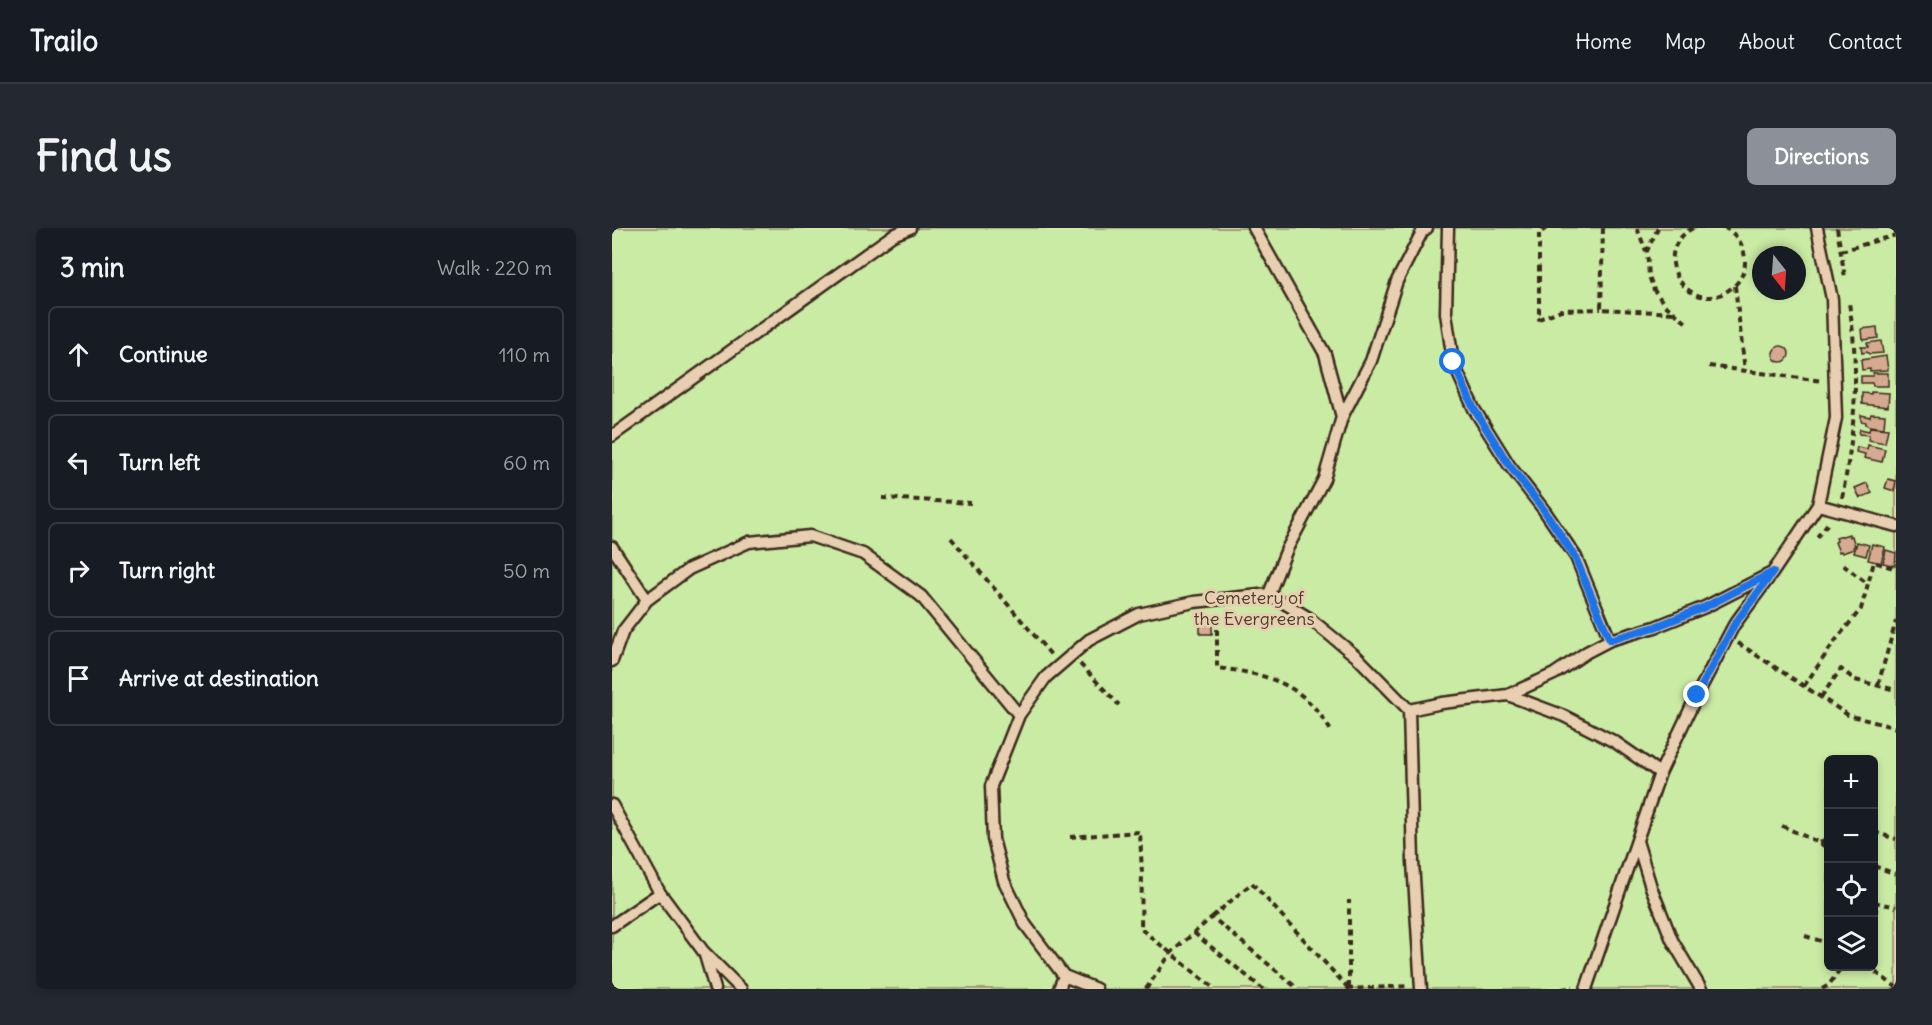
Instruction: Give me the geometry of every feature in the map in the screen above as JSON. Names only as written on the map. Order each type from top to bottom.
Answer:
[{"type":"lane","points":[[612,436],[893,235],[910,228]]},
{"type":"lane","points":[[1254,228],[1325,354],[1342,417]]},
{"type":"lane","points":[[1448,228],[1446,313],[1453,362],[1474,409],[1509,465],[1544,510],[1575,557],[1610,640]]},
{"type":"lane","points":[[1587,989],[1660,773],[1697,695],[1734,625],[1818,505],[1836,418],[1832,299],[1817,228]]},
{"type":"lane","points":[[1269,594],[1287,549],[1324,479],[1342,417],[1371,361],[1397,280],[1423,229]]},
{"type":"lane","points":[[1818,505],[1896,526]]},
{"type":"lane","points":[[612,661],[623,631],[647,600],[690,569],[749,542],[810,536],[863,554],[921,596],[1019,715]]},
{"type":"lane","points":[[612,547],[647,600]]},
{"type":"lane","points":[[1409,710],[1442,703],[1508,695],[1554,674],[1610,640],[1655,627],[1705,607],[1773,572]]},
{"type":"lane","points":[[1096,989],[1064,976],[1025,924],[1004,881],[993,839],[991,786],[1019,715],[1046,677],[1071,655],[1089,640],[1139,614],[1194,602],[1269,594],[1309,618],[1357,657],[1409,710],[1413,862],[1421,987]]},
{"type":"lane","points":[[1508,695],[1564,716],[1615,742],[1660,773]]},
{"type":"lane","points":[[612,805],[660,893],[703,951],[741,989]]},
{"type":"lane","points":[[1637,840],[1651,887],[1672,940],[1701,989]]},
{"type":"lane","points":[[612,926],[660,893]]},
{"type":"lane","points":[[703,951],[716,989]]},
{"type":"lane","points":[[1059,989],[1064,976]]},
{"type":"path","points":[[1547,228],[1539,233],[1539,319],[1561,310],[1601,309],[1674,313]]},
{"type":"path","points":[[1601,309],[1603,228]]},
{"type":"path","points":[[1637,228],[1647,251],[1649,276],[1654,290],[1674,313],[1688,324]]},
{"type":"path","points":[[1647,251],[1658,228]]},
{"type":"path","points":[[1693,228],[1686,231],[1678,241],[1673,252],[1672,264],[1675,275],[1682,285],[1691,292],[1703,296],[1714,296],[1726,292],[1742,276],[1745,264],[1744,252],[1740,241],[1725,228]]},
{"type":"path","points":[[1841,251],[1896,236]]},
{"type":"path","points":[[1735,285],[1745,371]]},
{"type":"path","points":[[1709,366],[1835,383]]},
{"type":"path","points":[[882,498],[971,503]]},
{"type":"path","points":[[1816,539],[1828,522],[1836,520]]},
{"type":"path","points":[[951,538],[1060,665]]},
{"type":"path","points":[[1804,686],[1835,641],[1861,609],[1874,562],[1896,569]]},
{"type":"path","points":[[1844,565],[1868,584]]},
{"type":"path","points":[[1878,685],[1896,621]]},
{"type":"path","points":[[1217,629],[1217,668],[1245,671],[1280,681],[1305,697],[1320,712],[1331,731]]},
{"type":"path","points":[[1728,636],[1848,715],[1896,728]]},
{"type":"path","points":[[1888,649],[1896,651]]},
{"type":"path","points":[[1071,655],[1119,705]]},
{"type":"path","points":[[1821,697],[1841,669],[1856,680],[1896,690]]},
{"type":"path","points":[[1782,826],[1824,846]]},
{"type":"path","points":[[1070,837],[1140,832],[1141,930],[1215,989]]},
{"type":"path","points":[[1878,833],[1896,839]]},
{"type":"path","points":[[1820,843],[1824,840]]},
{"type":"path","points":[[1878,867],[1896,874]]},
{"type":"path","points":[[1146,989],[1171,953],[1252,883],[1348,989],[1421,987]]},
{"type":"path","points":[[1348,989],[1349,900]]},
{"type":"path","points":[[1878,907],[1880,904],[1896,907]]},
{"type":"path","points":[[1212,917],[1298,989]]},
{"type":"path","points":[[1194,933],[1263,989]]},
{"type":"path","points":[[1805,936],[1824,942]]},
{"type":"path","points":[[1822,989],[1838,971]]},
{"type":"path","points":[[1874,971],[1896,987]]},
{"type":"green space","name":"Cemetery of the Evergreens","points":[[612,228],[1896,228],[1896,989],[612,989]]},
{"type":"building","points":[[1877,327],[1878,338],[1863,340],[1862,329]]},
{"type":"building","points":[[1881,341],[1883,353],[1862,353],[1861,347],[1868,347],[1867,343]]},
{"type":"building","points":[[1778,346],[1784,346],[1789,354],[1787,360],[1778,362],[1773,357],[1773,351]]},
{"type":"building","points":[[1886,356],[1888,370],[1862,370],[1861,360]]},
{"type":"building","points":[[1873,373],[1888,373],[1888,386],[1861,383],[1861,376],[1873,376]]},
{"type":"building","points":[[1871,392],[1889,393],[1888,407],[1862,404],[1862,393],[1871,394]]},
{"type":"building","points":[[1871,414],[1885,415],[1884,428],[1869,426],[1866,422],[1861,421],[1861,415],[1870,417]]},
{"type":"building","points":[[1870,427],[1888,429],[1885,443],[1868,440],[1869,435],[1859,434],[1860,429],[1869,431]]},
{"type":"building","points":[[1868,445],[1885,449],[1882,462],[1864,458],[1865,454],[1856,452],[1857,447],[1867,449]]},
{"type":"building","points":[[1888,479],[1896,481],[1894,491],[1885,488]]},
{"type":"building","points":[[1867,483],[1872,493],[1860,498],[1855,488]]},
{"type":"building","points":[[1849,534],[1849,537],[1852,536],[1854,549],[1839,552],[1835,542],[1836,538]]},
{"type":"building","points":[[1857,542],[1869,545],[1866,556],[1854,553]]},
{"type":"building","points":[[1872,544],[1885,547],[1881,563],[1868,560]]},
{"type":"building","points":[[1886,550],[1896,553],[1895,566],[1883,563]]},
{"type":"building","points":[[1200,624],[1212,624],[1212,634],[1200,634]]},
{"type":"route","points":[[1453,362],[1474,409],[1509,465],[1544,510],[1575,557],[1610,640],[1655,627],[1705,607],[1773,572],[1734,625],[1697,695]]}]
